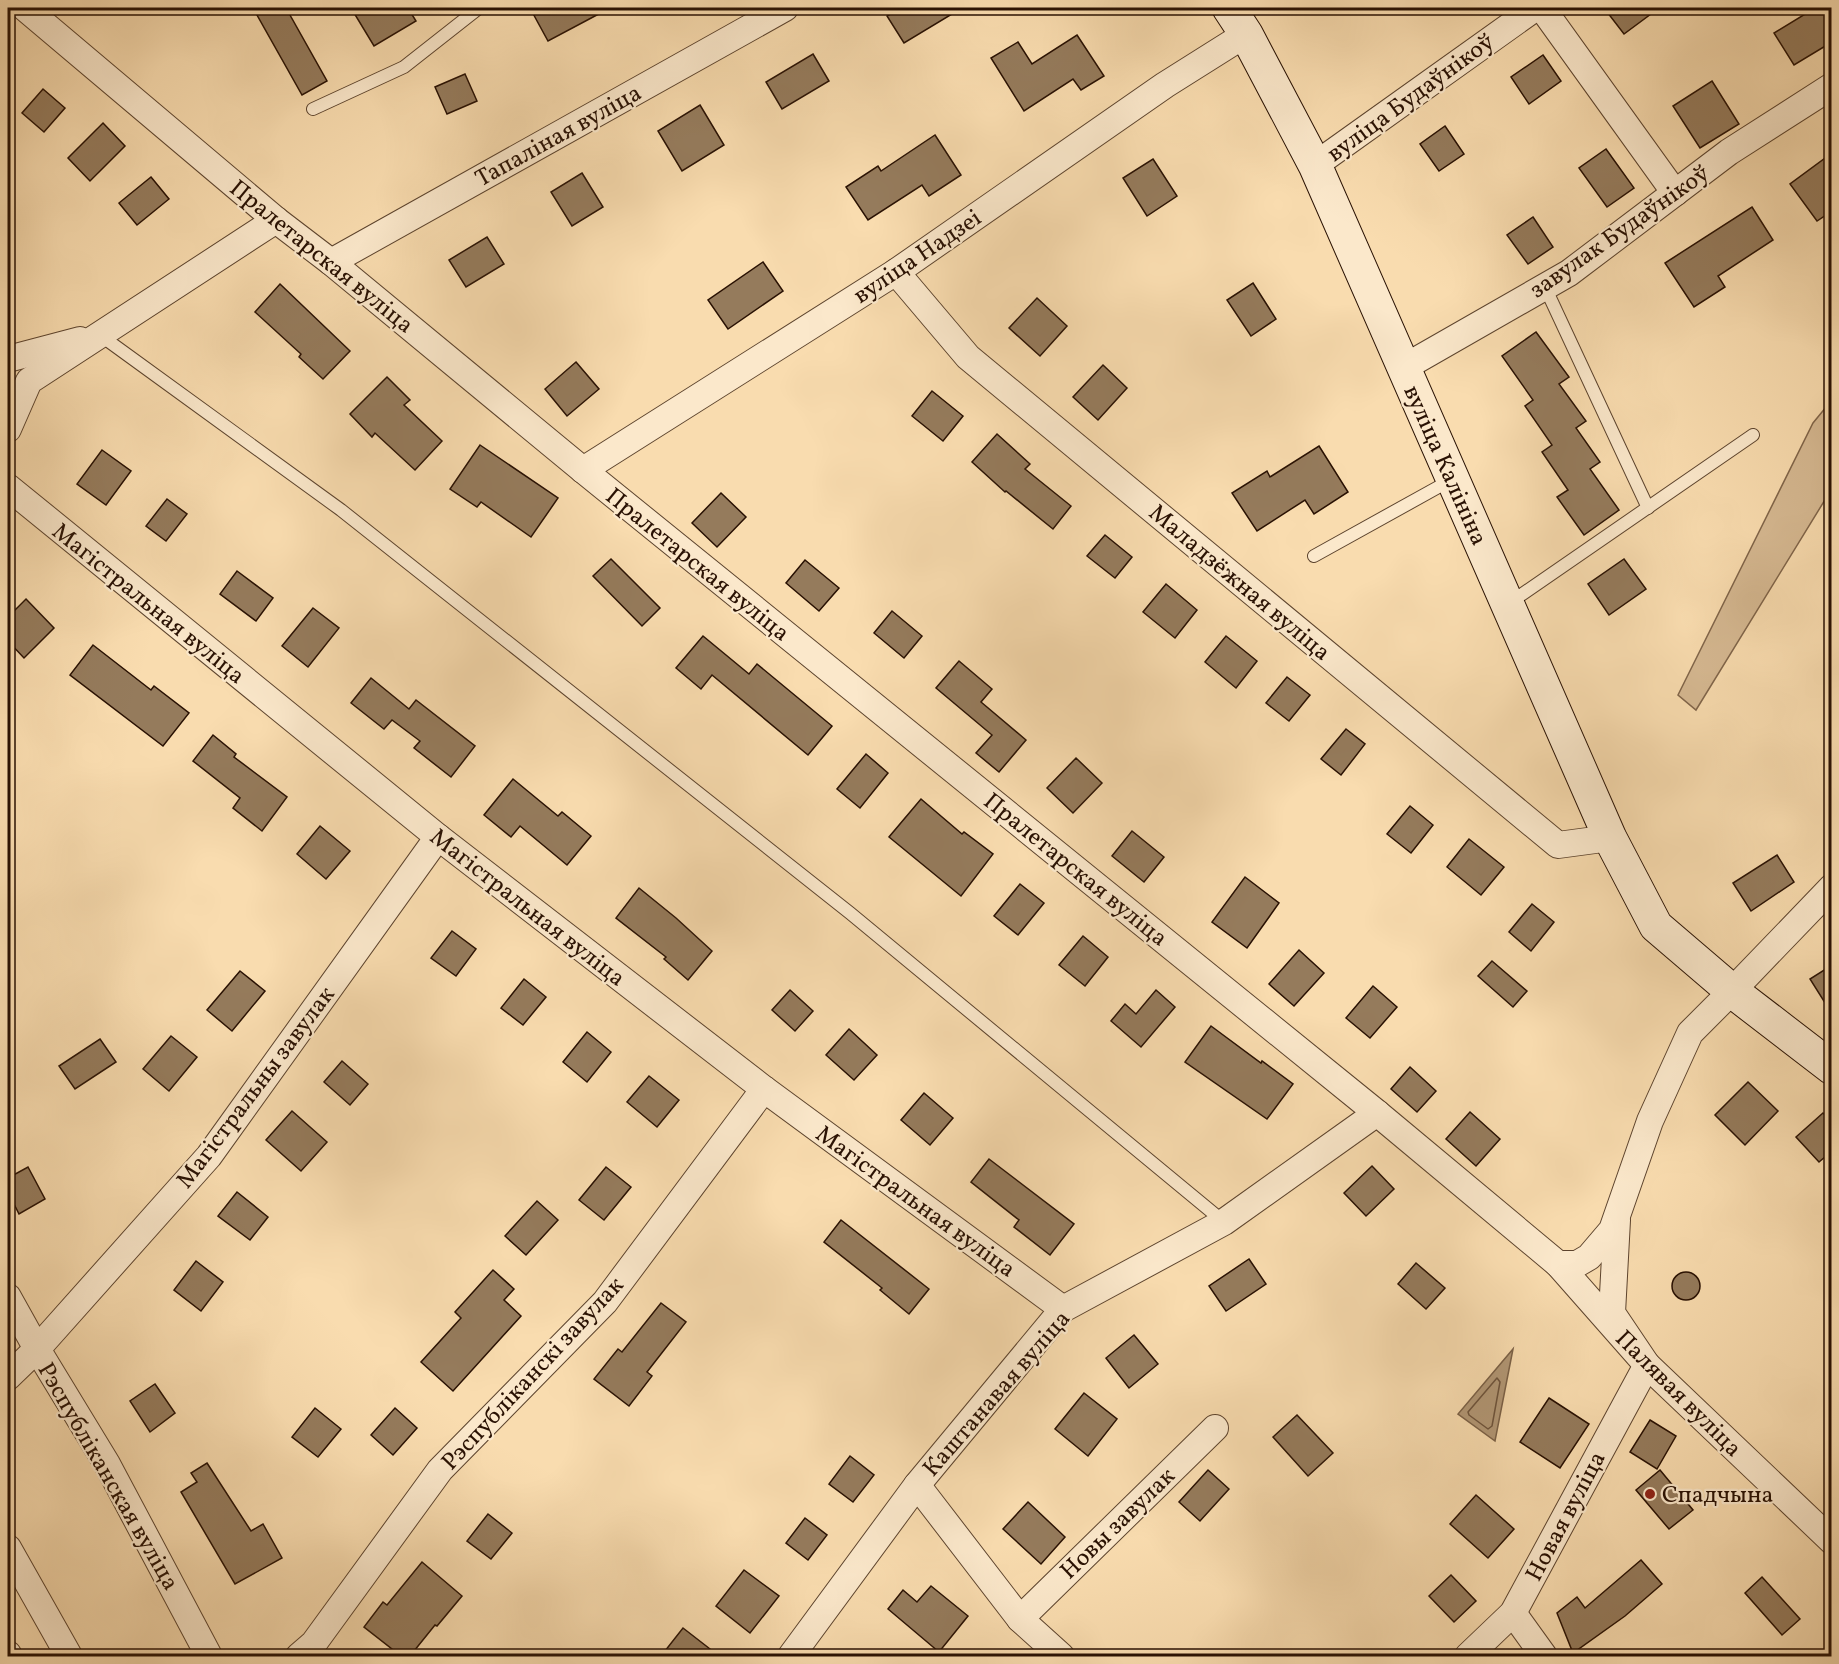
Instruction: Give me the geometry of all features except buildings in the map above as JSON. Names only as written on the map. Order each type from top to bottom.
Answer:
[{"type":"main road","name":"вуліца Калініна","points":[[1238,21],[1315,165],[1610,838],[1656,926],[1732,991]]},
{"type":"main road","points":[[1732,991],[1832,1068]]},
{"type":"street","name":"Пралетарская вуліца","points":[[25,8],[276,220],[331,262],[583,470],[1377,1113],[1558,1264]]},
{"type":"street","name":"Тапаліная вуліца","points":[[331,262],[785,8]]},
{"type":"street","name":"вуліца Будаўнікоў","points":[[1315,165],[1535,8]]},
{"type":"street","points":[[1542,8],[1675,193]]},
{"type":"street","name":"вуліца Надзеі","points":[[583,470],[896,272],[1165,85],[1238,21]]},
{"type":"street","name":"завулак Будаўнікоў","points":[[1403,368],[1569,273],[1729,152],[1832,86]]},
{"type":"street","points":[[8,429],[29,381],[276,220]]},
{"type":"street","name":"Маладзёжная вуліца","points":[[896,272],[968,357],[1558,845],[1610,838]]},
{"type":"street","points":[[8,359],[100,335]]},
{"type":"street","name":"Магістральная вуліца","points":[[8,487],[438,837],[764,1089],[1063,1309]]},
{"type":"street","name":"Магістральны завулак","points":[[8,1377],[37,1349],[209,1156],[438,837]]},
{"type":"street","points":[[1558,1264],[1577,1263],[1589,1257],[1612,1230],[1650,1121],[1690,1033],[1832,887]]},
{"type":"street","name":"Рэспубліканскі завулак","points":[[299,1656],[314,1643],[440,1470],[604,1302],[764,1089]]},
{"type":"street","name":"Каштанавая вуліца","points":[[791,1656],[917,1485],[1063,1309],[1224,1222],[1377,1113]]},
{"type":"street","points":[[1617,1220],[1612,1313],[1647,1365]]},
{"type":"street","name":"Палявая вуліца","points":[[1558,1264],[1647,1365],[1832,1541]]},
{"type":"street","name":"Рэспубліканская вуліца","points":[[8,1297],[107,1464],[209,1656]]},
{"type":"street","name":"Новая вуліца","points":[[1468,1656],[1513,1613],[1647,1365]]},
{"type":"street","name":"Новы завулак","points":[[1020,1619],[1215,1428]]},
{"type":"street","points":[[917,1485],[1020,1619],[1061,1656]]},
{"type":"street","points":[[8,1548],[69,1656]]},
{"type":"street","points":[[1513,1613],[1544,1656]]},
{"type":"lane","points":[[313,109],[404,67],[479,8]]},
{"type":"lane","points":[[1545,287],[1648,508]]},
{"type":"lane","points":[[100,335],[341,510],[850,913],[1224,1222]]},
{"type":"lane","points":[[1507,604],[1753,435]]},
{"type":"lane","points":[[1314,556],[1452,480]]},
{"type":"shaded area","points":[[1831,401],[1831,490],[1696,710],[1678,695],[1813,423]]},
{"type":"water","points":[[1513,1349],[1495,1441],[1458,1414]]},
{"type":"place","name":"Спадчына","points":[[1650,1494]]}]
